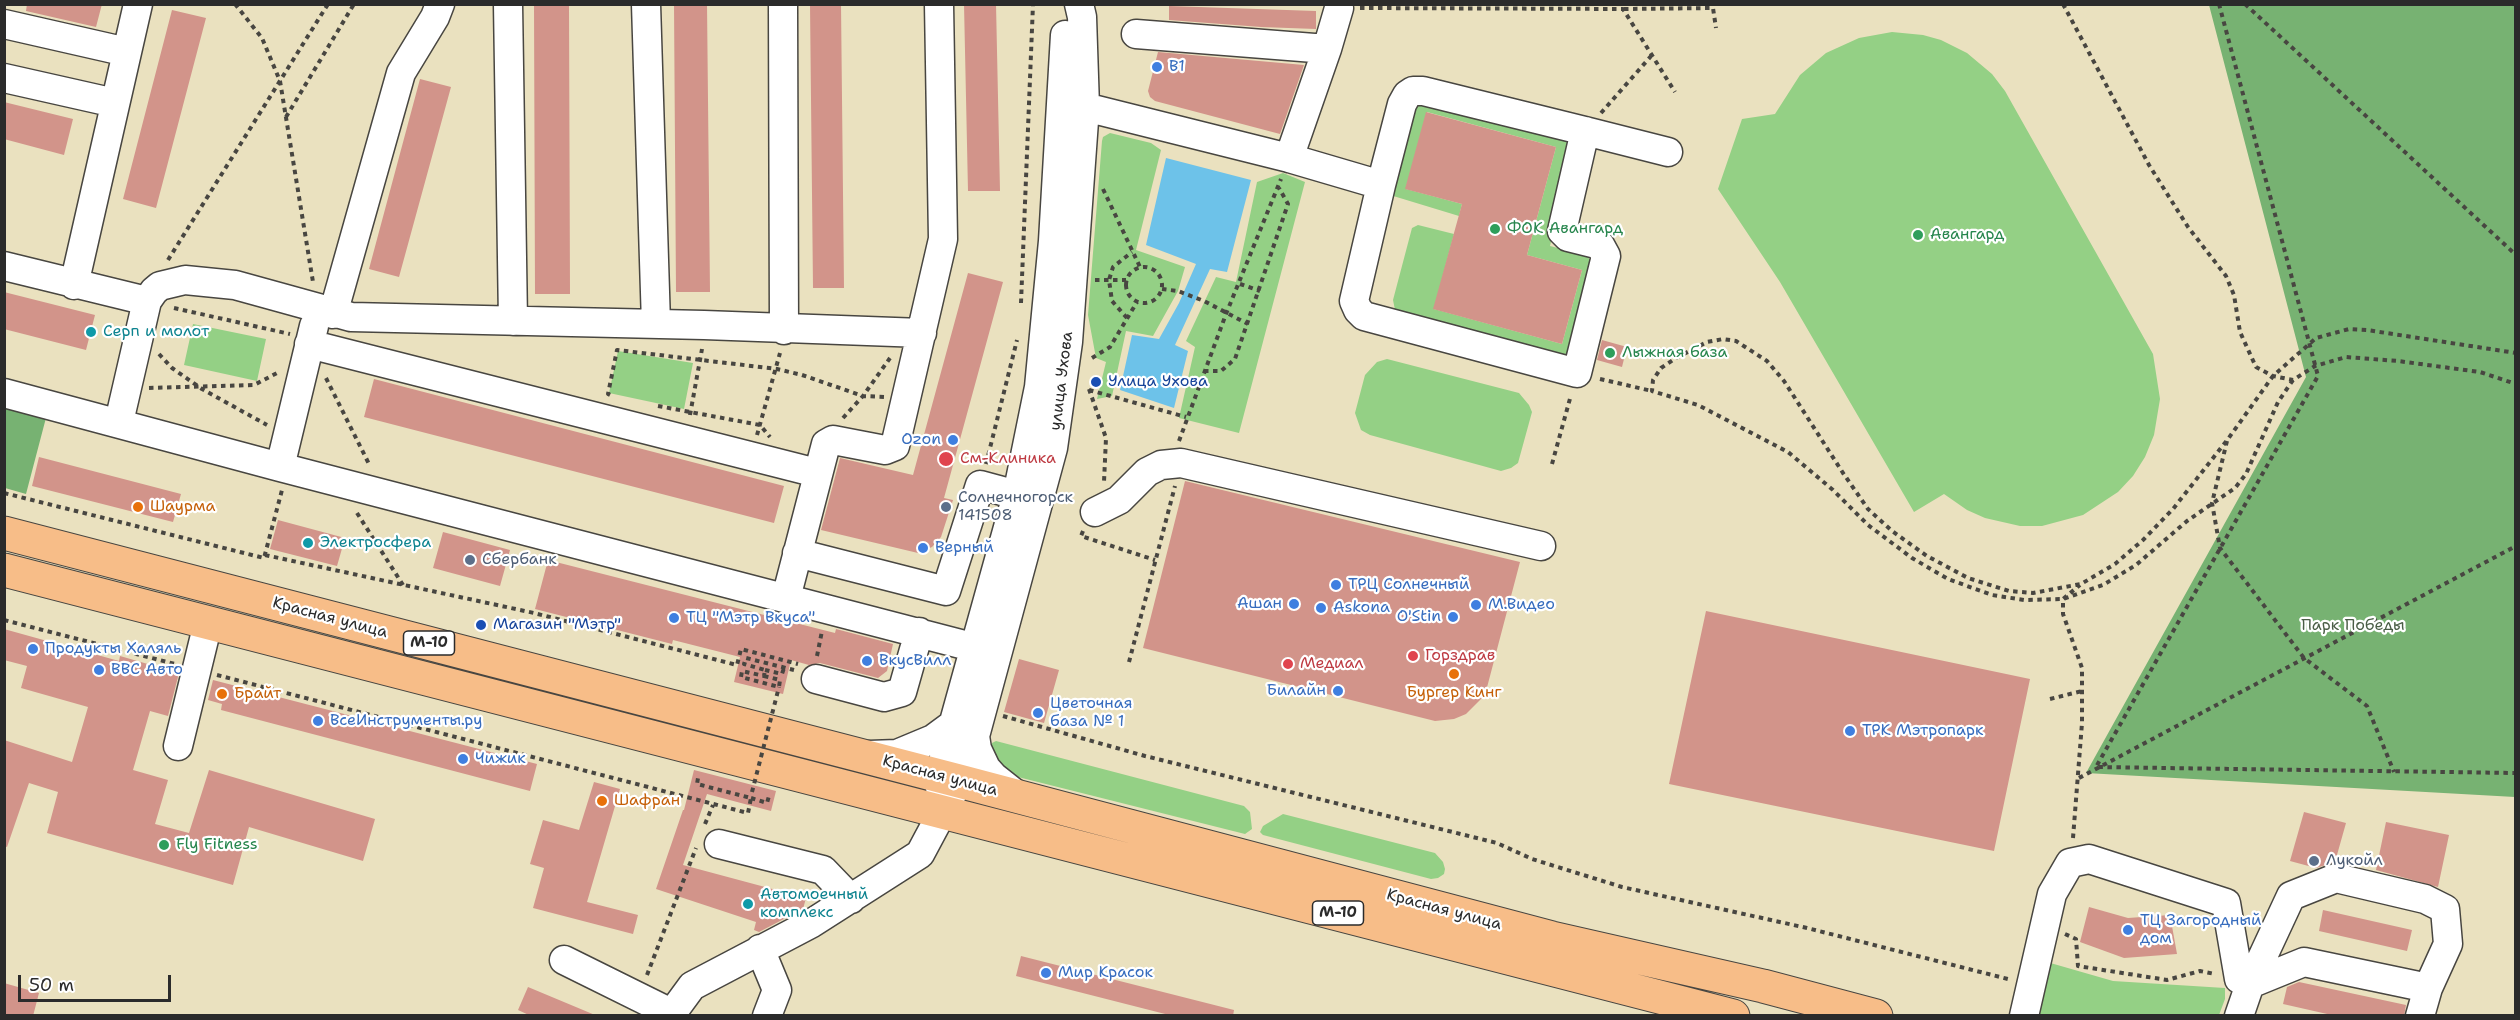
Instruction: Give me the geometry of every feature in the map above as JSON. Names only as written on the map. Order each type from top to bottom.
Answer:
[{"type":"highway","name":"Красная улица","points":[[4,534],[1018,796],[1552,938],[1763,986],[1876,1016]]},
{"type":"highway","name":"Красная улица","points":[[4,570],[1733,1016]]},
{"type":"street","points":[[74,285],[138,4]]},
{"type":"street","points":[[283,468],[287,438],[309,346],[325,312],[401,73],[435,17],[440,4]]},
{"type":"street","points":[[508,4],[513,321]]},
{"type":"street","points":[[646,4],[656,324]]},
{"type":"street","points":[[783,4],[784,330]]},
{"type":"street","points":[[786,598],[797,553],[808,470],[826,444],[833,440],[885,450],[895,446],[915,333],[943,239],[939,4]]},
{"type":"street","name":"улица Ухова","points":[[964,731],[976,648],[1030,442],[1046,342],[1066,18],[1069,4]]},
{"type":"street","name":"улица Ухова","points":[[670,1014],[692,986],[812,923],[920,854],[942,811],[949,778],[1053,448],[1068,342],[1085,107],[1082,17],[1079,4]]},
{"type":"street","points":[[1289,158],[1339,8]]},
{"type":"street","points":[[4,24],[127,52]]},
{"type":"street","points":[[1136,34],[1327,49]]},
{"type":"street","points":[[4,78],[115,103]]},
{"type":"street","points":[[1585,131],[1562,231],[1568,237],[1600,245],[1606,256],[1577,373],[1364,316],[1358,310],[1354,301],[1381,185],[1402,104],[1407,95],[1413,91],[1423,91],[1585,131],[1668,152]]},
{"type":"street","points":[[1085,107],[1289,158],[1381,185]]},
{"type":"street","points":[[4,266],[150,305]]},
{"type":"street","points":[[123,409],[150,305],[184,280],[235,285],[325,312],[351,317],[915,333]]},
{"type":"street","points":[[309,346],[689,426],[751,456],[808,470]]},
{"type":"street","points":[[4,393],[123,409],[283,468],[976,648]]},
{"type":"street","points":[[1099,511],[1119,500],[1147,472],[1161,465],[1181,463],[1541,546]]},
{"type":"street","points":[[797,553],[946,591],[980,485],[1017,495]]},
{"type":"street","points":[[178,746],[208,623]]},
{"type":"street","points":[[813,667],[884,697],[902,692],[919,632]]},
{"type":"street","points":[[854,754],[897,754],[933,739],[964,731],[977,749],[986,768],[1018,796]]},
{"type":"street","points":[[708,836],[823,870],[850,899]]},
{"type":"street","points":[[2024,1016],[2052,894],[2070,863],[2089,859],[2226,903],[2244,981],[2244,1014]]},
{"type":"street","points":[[2244,981],[2291,896],[2336,878],[2425,899],[2445,909],[2448,944],[2428,988],[2420,1016]]},
{"type":"street","points":[[760,949],[777,990],[767,1016]]},
{"type":"street","points":[[564,960],[670,1014]]},
{"type":"street","points":[[2244,981],[2304,962],[2428,988]]},
{"type":"path","points":[[235,4],[262,38],[280,81],[285,117],[325,312]]},
{"type":"path","points":[[287,438],[198,386],[162,358],[150,305],[162,269],[328,4]]},
{"type":"path","points":[[285,117],[354,4]]},
{"type":"path","points":[[1020,308],[1033,4]]},
{"type":"path","points":[[2063,4],[2149,165],[2188,227],[2226,276],[2234,295],[2240,332],[2250,357],[2256,366],[2273,376],[2292,380]]},
{"type":"path","points":[[2096,767],[2318,376],[2218,4]]},
{"type":"path","points":[[2245,4],[2516,255]]},
{"type":"path","points":[[1339,8],[1539,6],[1623,9],[1713,6],[1716,28]]},
{"type":"path","points":[[1623,9],[1675,92]]},
{"type":"path","points":[[1585,131],[1652,55]]},
{"type":"path","points":[[1129,662],[1181,463],[1178,446],[1186,417],[1289,158]]},
{"type":"path","points":[[1101,183],[1140,267]]},
{"type":"path","points":[[1204,371],[1221,371],[1235,359],[1288,204],[1278,187]]},
{"type":"path","points":[[1127,318],[1112,301],[1109,280],[1113,267],[1132,252]]},
{"type":"path","points":[[1140,267],[1149,267],[1158,273],[1162,283],[1162,289],[1153,302],[1137,302],[1129,296],[1126,280],[1130,272],[1140,267]]},
{"type":"path","points":[[1088,280],[1126,280]]},
{"type":"path","points":[[1240,284],[1260,291]]},
{"type":"path","points":[[1162,289],[1178,291],[1204,301],[1248,324]]},
{"type":"path","points":[[1092,358],[1110,347],[1137,302]]},
{"type":"path","points":[[150,305],[309,346],[374,474]]},
{"type":"path","points":[[2063,599],[2081,584],[2115,564],[2144,540],[2173,509],[2228,439],[2273,376],[2309,342],[2330,333],[2349,329],[2516,352]]},
{"type":"path","points":[[980,485],[1020,331]]},
{"type":"path","points":[[842,420],[915,333]]},
{"type":"path","points":[[1652,391],[1653,380],[1661,368],[1676,357],[1707,342],[1723,339],[1736,341],[1767,361],[1784,381],[1868,509],[1892,531],[1927,556],[1968,578],[2009,591],[2033,593],[2081,584]]},
{"type":"path","points":[[123,409],[160,386],[262,383],[309,346]]},
{"type":"path","points":[[618,396],[608,394],[617,350],[701,362],[777,369],[863,396],[905,398]]},
{"type":"path","points":[[1552,464],[1577,373],[1652,391],[1698,405],[1788,452],[1833,490],[1868,525],[1912,558],[1948,579],[2024,600],[2063,599],[2103,585],[2136,564],[2187,521],[2235,488],[2246,474],[2278,402],[2292,380],[2315,366],[2346,357],[2398,361],[2480,372],[2516,384]]},
{"type":"path","points":[[751,456],[778,360]]},
{"type":"path","points":[[689,426],[701,362]]},
{"type":"path","points":[[1099,511],[1106,438],[1089,389],[1186,417]]},
{"type":"path","points":[[649,404],[689,426],[760,425],[808,470]]},
{"type":"path","points":[[2228,439],[2212,503],[2220,548],[2304,658],[2367,706],[2394,772]]},
{"type":"path","points":[[265,555],[283,468]]},
{"type":"path","points":[[338,482],[403,586]]},
{"type":"path","points":[[4,493],[264,558],[265,555],[534,613],[737,665],[741,649],[813,667],[823,627]]},
{"type":"path","points":[[2079,778],[2516,546]]},
{"type":"path","points":[[2063,599],[2063,614],[2082,668],[2079,778],[2070,863]]},
{"type":"path","points":[[4,620],[712,806],[748,813],[751,798]]},
{"type":"path","points":[[746,658],[786,668],[782,674],[765,670],[744,664],[746,658]]},
{"type":"path","points":[[769,796],[767,803],[697,784],[698,778],[752,792],[780,680],[742,670],[741,677],[778,687]]},
{"type":"path","points":[[764,676],[765,670]]},
{"type":"path","points":[[2050,699],[2082,691]]},
{"type":"path","points":[[998,715],[1145,756],[1497,843],[1532,859],[1622,887],[1807,928],[2032,986]]},
{"type":"path","points":[[2096,767],[2516,773]]},
{"type":"path","points":[[640,999],[708,836],[712,806]]},
{"type":"path","points":[[2045,925],[2076,939],[2078,966],[2167,980],[2200,971],[2244,981]]},
{"type":"green space","name":"Парк Победы","points":[[2209,5],[2515,5],[2515,797],[2086,773],[2306,377]]},
{"type":"green space","name":"Авангард","points":[[1892,32],[1923,35],[1941,40],[1967,53],[1992,74],[2005,91],[2153,354],[2160,399],[2154,435],[2145,457],[2133,476],[2118,492],[2083,515],[2042,526],[2020,526],[1985,518],[1967,510],[1944,494],[1914,512],[1780,282],[1718,189],[1742,119],[1775,114],[1800,75],[1826,53],[1859,38]]},
{"type":"green space","points":[[1417,102],[1565,136],[1573,149],[1550,246],[1585,255],[1592,261],[1573,351],[1566,356],[1395,310],[1393,300],[1412,228],[1418,225],[1454,234],[1434,309],[1562,344],[1582,270],[1527,255],[1556,147],[1427,112],[1406,189],[1462,204],[1459,216],[1390,195]]},
{"type":"green space","points":[[1110,133],[1151,143],[1161,150],[1136,250],[1185,267],[1178,291],[1153,336],[1126,331],[1112,396],[1097,399],[1106,362],[1096,358],[1088,315],[1102,141],[1103,137]]},
{"type":"green space","points":[[1283,173],[1305,182],[1239,433],[1179,418],[1195,347],[1186,341],[1216,277],[1236,282],[1257,182]]},
{"type":"green space","points":[[193,324],[266,339],[257,381],[184,365]]},
{"type":"green space","points":[[618,351],[693,363],[684,409],[609,393]]},
{"type":"green space","points":[[1387,359],[1519,393],[1532,412],[1518,463],[1501,471],[1370,435],[1361,430],[1355,413],[1365,375],[1377,362]]},
{"type":"green space","points":[[4,403],[47,414],[26,494],[5,488]]},
{"type":"green space","points":[[996,741],[1244,806],[1250,812],[1252,829],[1245,834],[1010,775],[992,751],[992,743]]},
{"type":"green space","points":[[1283,814],[1435,853],[1443,862],[1444,874],[1431,879],[1263,835],[1260,832],[1263,826]]},
{"type":"green space","points":[[2040,960],[2113,981],[2225,988],[2225,999],[2219,1015],[2023,1016]]},
{"type":"water","points":[[1166,158],[1251,180],[1227,272],[1210,269],[1175,345],[1188,351],[1174,408],[1120,390],[1132,335],[1159,339],[1179,303],[1196,264],[1146,245]]},
{"type":"building","points":[[27,4],[102,4],[96,27],[26,11]]},
{"type":"building","points":[[534,4],[569,4],[570,294],[535,294]]},
{"type":"building","points":[[674,4],[707,4],[710,292],[676,292]]},
{"type":"building","points":[[810,4],[841,4],[844,288],[813,288]]},
{"type":"building","points":[[964,4],[996,4],[1000,191],[968,191]]},
{"type":"building","points":[[1169,6],[1316,11],[1316,29],[1169,20]]},
{"type":"building","points":[[172,10],[206,18],[156,208],[123,199]]},
{"type":"building","points":[[1158,52],[1304,65],[1280,134],[1155,101],[1150,97],[1148,91]]},
{"type":"building","points":[[420,79],[451,87],[399,277],[369,269]]},
{"type":"building","points":[[4,102],[73,119],[64,155],[4,139]]},
{"type":"building","name":"ФОК Авангард","points":[[1426,112],[1556,147],[1527,255],[1582,270],[1562,344],[1433,309],[1462,204],[1405,189]]},
{"type":"building","points":[[968,273],[1003,282],[944,498],[953,500],[941,537],[932,547],[918,553],[821,530],[840,458],[913,475]]},
{"type":"building","points":[[4,292],[95,315],[86,350],[4,329]]},
{"type":"building","name":"Лыжная база","points":[[1602,340],[1627,347],[1622,367],[1597,360]]},
{"type":"building","points":[[374,379],[784,486],[774,523],[364,417]]},
{"type":"building","points":[[39,457],[181,494],[173,522],[32,486]]},
{"type":"building","name":"ТРЦ Солнечный","points":[[1185,481],[1520,562],[1485,695],[1466,714],[1454,719],[1435,721],[1143,648]]},
{"type":"building","name":"Электросфера","points":[[278,520],[345,538],[337,566],[270,549]]},
{"type":"building","points":[[443,532],[510,550],[500,586],[433,568]]},
{"type":"building","name":"ТЦ \"Мэтр Вкуса\"","points":[[548,560],[835,633],[836,629],[893,644],[887,671],[878,678],[820,663],[809,665],[791,660],[783,694],[734,682],[740,657],[673,640],[672,644],[535,609]]},
{"type":"building","name":"ТРК Мэтропарк","points":[[1706,611],[2030,679],[1994,851],[1669,784]]},
{"type":"building","points":[[4,629],[119,661],[120,656],[179,673],[168,716],[150,711],[133,770],[168,780],[155,824],[189,833],[209,770],[375,819],[363,861],[249,827],[233,885],[47,833],[58,792],[29,783],[7,847],[4,846],[4,740],[72,762],[88,707],[21,688],[27,666],[4,660]]},
{"type":"building","points":[[1019,659],[1059,670],[1044,723],[1004,712]]},
{"type":"building","points":[[213,680],[537,764],[530,791],[221,710],[222,704],[208,700]]},
{"type":"building","points":[[694,770],[776,791],[771,811],[707,794],[683,865],[806,898],[803,909],[759,932],[754,930],[756,922],[656,889],[684,810]]},
{"type":"building","points":[[594,782],[620,789],[587,902],[638,915],[633,934],[533,908],[544,868],[530,864],[543,820],[579,830]]},
{"type":"building","points":[[2304,812],[2346,823],[2335,862],[2316,868],[2290,861]]},
{"type":"building","points":[[2386,822],[2449,835],[2438,887],[2376,870]]},
{"type":"building","name":"ТЦ Загородный дом","points":[[2089,907],[2128,918],[2170,915],[2177,954],[2124,958],[2080,942]]},
{"type":"building","points":[[2323,910],[2412,930],[2407,951],[2319,931]]},
{"type":"building","points":[[1021,956],[1234,1010],[1233,1016],[1173,1016],[1016,976]]},
{"type":"building","points":[[2299,982],[2406,1005],[2404,1016],[2336,1016],[2283,1004],[2287,987]]},
{"type":"building","points":[[4,983],[39,993],[33,1016],[4,1016]]},
{"type":"building","points":[[528,987],[595,1016],[531,1016],[518,1010]]},
{"type":"place","name":"В1","points":[[1157,67]]},
{"type":"place","name":"ФОК Авангард","points":[[1495,229]]},
{"type":"place","name":"Авангард","points":[[1918,235]]},
{"type":"place","name":"Серп и молот","points":[[91,332]]},
{"type":"place","name":"Лыжная база","points":[[1610,353]]},
{"type":"place","name":"Улица Ухова","points":[[1096,382]]},
{"type":"place","name":"Ozon","points":[[953,440]]},
{"type":"place","name":"См-Клиника","points":[[946,459]]},
{"type":"place","name":"Шаурма","points":[[138,507]]},
{"type":"place","name":"Солнечногорск 141508","points":[[946,507]]},
{"type":"place","name":"Электросфера","points":[[308,543]]},
{"type":"place","name":"Верный","points":[[923,548]]},
{"type":"place","name":"Сбербанк","points":[[470,560]]},
{"type":"place","name":"ТРЦ Солнечный","points":[[1336,585]]},
{"type":"place","name":"Ашан","points":[[1294,604]]},
{"type":"place","name":"М.Видео","points":[[1476,605]]},
{"type":"place","name":"Askona","points":[[1321,608]]},
{"type":"place","name":"O'Stin","points":[[1453,617]]},
{"type":"place","name":"ТЦ \"Мэтр Вкуса\"","points":[[674,618]]},
{"type":"place","name":"Магазин \"Мэтр\"","points":[[481,625]]},
{"type":"place","name":"Продукты Халяль","points":[[33,649]]},
{"type":"place","name":"Горздрав","points":[[1413,656]]},
{"type":"place","name":"ВкусВилл","points":[[867,661]]},
{"type":"place","name":"Медиал","points":[[1288,664]]},
{"type":"place","name":"ВВС Авто","points":[[99,670]]},
{"type":"place","name":"Бургер Кинг","points":[[1454,674]]},
{"type":"place","name":"Билайн","points":[[1338,691]]},
{"type":"place","name":"Брайт","points":[[222,694]]},
{"type":"place","name":"Цветочная база № 1","points":[[1038,713]]},
{"type":"place","name":"ВсеИнструменты.ру","points":[[318,721]]},
{"type":"place","name":"ТРК Мэтропарк","points":[[1850,731]]},
{"type":"place","name":"Чижик","points":[[463,759]]},
{"type":"place","name":"Шафран","points":[[602,801]]},
{"type":"place","name":"Fly Fitness","points":[[164,845]]},
{"type":"place","name":"Лукойл","points":[[2314,861]]},
{"type":"place","name":"Автомоечный комплекс","points":[[748,904]]},
{"type":"place","name":"ТЦ Загородный дом","points":[[2128,930]]},
{"type":"place","name":"Мир Красок","points":[[1046,973]]}]
